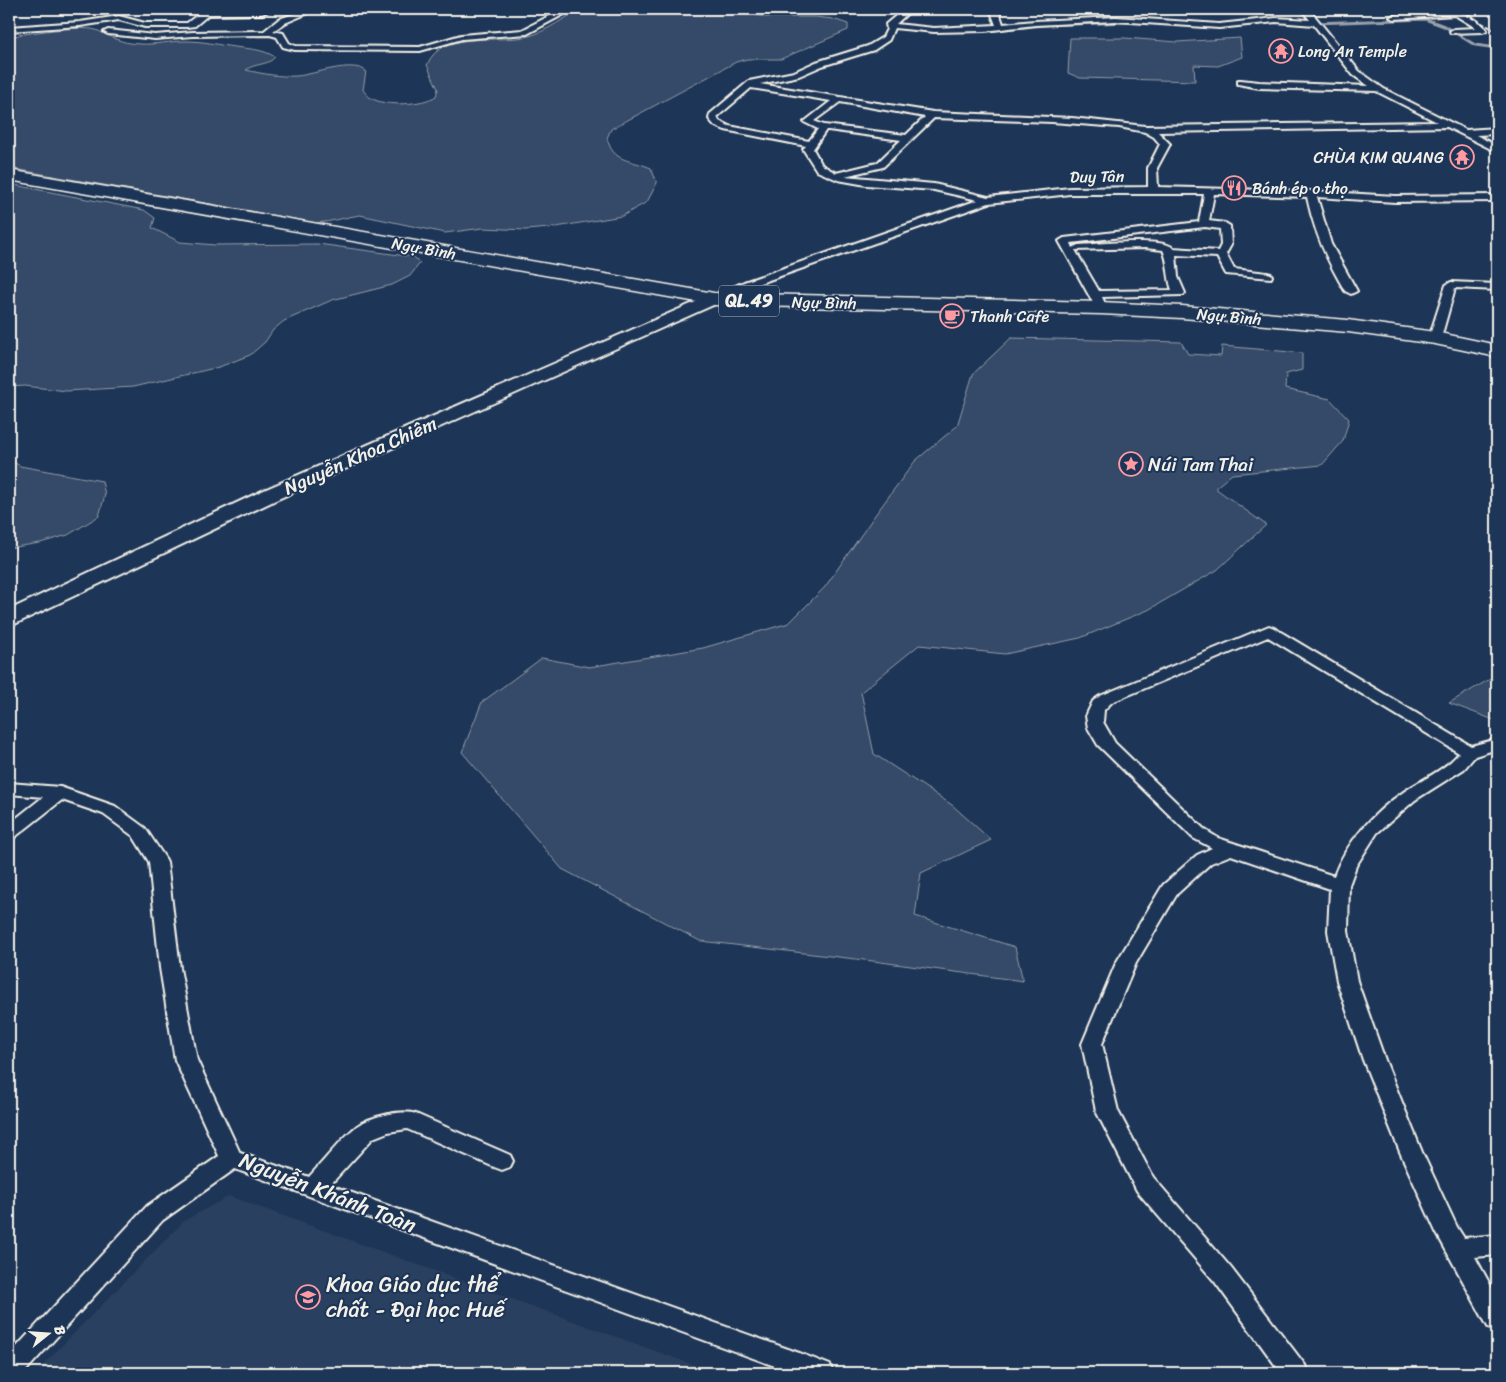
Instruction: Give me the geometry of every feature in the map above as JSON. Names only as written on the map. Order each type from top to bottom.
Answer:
[{"type":"highway","name":"Ngự Bình","points":[[9,175],[714,299],[1098,301],[1182,312],[1348,326],[1435,338],[1497,351]]},
{"type":"street","points":[[9,29],[80,24],[120,18],[145,25],[187,25],[192,24],[208,11],[263,12],[268,9]]},
{"type":"street","points":[[267,32],[287,18],[314,9]]},
{"type":"street","points":[[893,9],[907,9]]},
{"type":"street","points":[[812,144],[728,128],[714,121],[713,116],[749,85],[757,81],[796,74],[819,64],[875,46],[886,38],[891,29],[890,27],[907,9]]},
{"type":"street","points":[[996,9],[994,12],[1001,28]]},
{"type":"street","points":[[1306,9],[1356,73],[1377,89],[1445,125],[1497,149]]},
{"type":"street","points":[[1449,9],[1475,23],[1483,30],[1454,31]]},
{"type":"street","points":[[108,32],[149,36],[267,32],[280,35],[286,45],[295,48],[420,49],[461,37],[530,30],[560,10]]},
{"type":"street","points":[[1394,16],[1458,13]]},
{"type":"street","points":[[890,27],[934,30],[1001,28],[1041,23],[1116,19],[1215,26],[1276,20],[1316,23]]},
{"type":"street","points":[[784,88],[836,64],[876,51],[875,46]]},
{"type":"street","points":[[1241,82],[1259,85],[1377,89]]},
{"type":"street","points":[[749,85],[784,88],[838,100],[932,115],[1072,120],[1145,129],[1152,131],[1165,144],[1163,154],[1155,162],[1151,173],[1153,190]]},
{"type":"street","points":[[838,100],[808,122],[822,128],[828,127],[907,138]]},
{"type":"street","points":[[833,175],[880,164],[932,115]]},
{"type":"street","points":[[1145,129],[1445,125]]},
{"type":"street","points":[[822,128],[808,149],[819,168],[833,175],[864,181],[951,190],[988,200]]},
{"type":"street","points":[[1461,133],[1497,131]]},
{"type":"street","name":"Duy Tân","points":[[714,299],[748,284],[988,200],[1070,191],[1153,190],[1311,194],[1395,199],[1497,198]]},
{"type":"street","points":[[1204,224],[1209,192]]},
{"type":"street","points":[[1311,194],[1314,214],[1324,244],[1351,291]]},
{"type":"street","points":[[1066,245],[1204,224],[1225,226],[1226,245],[1221,254]]},
{"type":"street","points":[[1066,245],[1145,245],[1167,247],[1172,257],[1173,278],[1179,293],[1098,301],[1066,245]]},
{"type":"street","points":[[1169,251],[1221,254]]},
{"type":"street","points":[[1221,254],[1230,272],[1267,276]]},
{"type":"street","points":[[1435,338],[1452,285],[1497,287]]},
{"type":"street","name":"Nguyễn Khoa Chiêm","points":[[9,618],[114,566],[273,492],[714,299]]},
{"type":"street","points":[[1340,885],[1212,842],[1199,834],[1099,735],[1094,724],[1095,710],[1098,704],[1269,631],[1469,752]]},
{"type":"street","points":[[1497,744],[1469,752],[1458,765],[1409,796],[1371,829],[1347,865],[1340,885],[1338,931],[1347,981],[1374,1060],[1411,1152],[1457,1249],[1497,1319]]},
{"type":"street","name":"Nguyễn Khánh Toàn","points":[[9,789],[60,793],[109,810],[139,832],[158,862],[170,968],[186,1060],[232,1159],[821,1373]]},
{"type":"street","points":[[9,833],[60,793]]},
{"type":"street","points":[[1230,848],[1204,859],[1170,890],[1126,963],[1092,1044],[1106,1111],[1145,1184],[1223,1275],[1296,1373]]},
{"type":"street","points":[[313,1188],[365,1132],[385,1124],[408,1120],[502,1162]]},
{"type":"street","points":[[9,1372],[155,1214],[232,1159]]},
{"type":"street","points":[[1457,1249],[1497,1245]]},
{"type":"shaded area","points":[[584,9],[731,9],[765,17],[833,19],[848,24],[848,30],[781,59],[747,59],[736,62],[611,129],[607,138],[613,152],[623,159],[651,168],[657,183],[647,202],[622,216],[550,228],[526,230],[483,228],[445,233],[360,215],[316,223],[9,168],[9,37],[78,28],[96,30],[121,41],[140,44],[193,41],[256,50],[266,52],[275,57],[269,62],[246,70],[272,75],[297,76],[343,67],[360,68],[366,71],[363,90],[369,97],[385,103],[404,104],[436,96],[438,89],[427,65],[434,54],[445,46],[472,40],[529,36],[543,31]]},
{"type":"shaded area","points":[[1070,38],[1125,38],[1177,42],[1240,38],[1242,57],[1218,66],[1194,65],[1195,81],[1080,78],[1068,73]]},
{"type":"shaded area","points":[[9,184],[144,210],[155,218],[152,228],[180,242],[215,245],[318,244],[414,257],[420,263],[410,276],[392,285],[332,300],[284,321],[250,355],[219,367],[133,387],[67,391],[25,386],[9,387]]},
{"type":"shaded area","points":[[1011,338],[1181,342],[1188,354],[1221,356],[1222,346],[1302,353],[1302,370],[1286,374],[1285,389],[1330,399],[1349,419],[1343,441],[1322,465],[1232,474],[1215,488],[1266,525],[1217,570],[1148,610],[1080,638],[1005,654],[919,645],[861,692],[874,754],[952,805],[991,840],[921,873],[915,916],[1015,947],[1023,981],[700,941],[562,869],[462,752],[482,702],[542,658],[589,667],[703,648],[789,623],[825,587],[915,461],[957,426],[973,374]]},
{"type":"shaded area","points":[[9,459],[20,466],[102,481],[105,495],[99,516],[68,535],[40,543],[9,548]]},
{"type":"shaded area","points":[[1497,675],[1497,718],[1494,720],[1449,703]]},
{"type":"shaded area","name":"Khoa Giáo dục thể chất - Đại học Huế","points":[[229,1196],[716,1373],[35,1373],[184,1221]]},
{"type":"waterway","points":[[1315,23],[1425,19],[1444,26],[1475,45],[1497,48]]},
{"type":"waterway","points":[[985,31],[1045,25],[1128,22]]},
{"type":"waterway","points":[[1227,27],[1275,22]]},
{"type":"railway","points":[[1455,9],[1497,31]]},
{"type":"place","name":"Long An Temple","points":[[1281,51]]},
{"type":"place","name":"CHÙA KIM QUANG","points":[[1462,157]]},
{"type":"place","name":"Bánh ép o thọ","points":[[1234,188]]},
{"type":"place","name":"Thanh Cafe","points":[[952,316]]},
{"type":"place","name":"Núi Tam Thai","points":[[1131,464]]},
{"type":"place","name":"Khoa Giáo dục thể chất - Đại học Huế","points":[[308,1297]]}]
